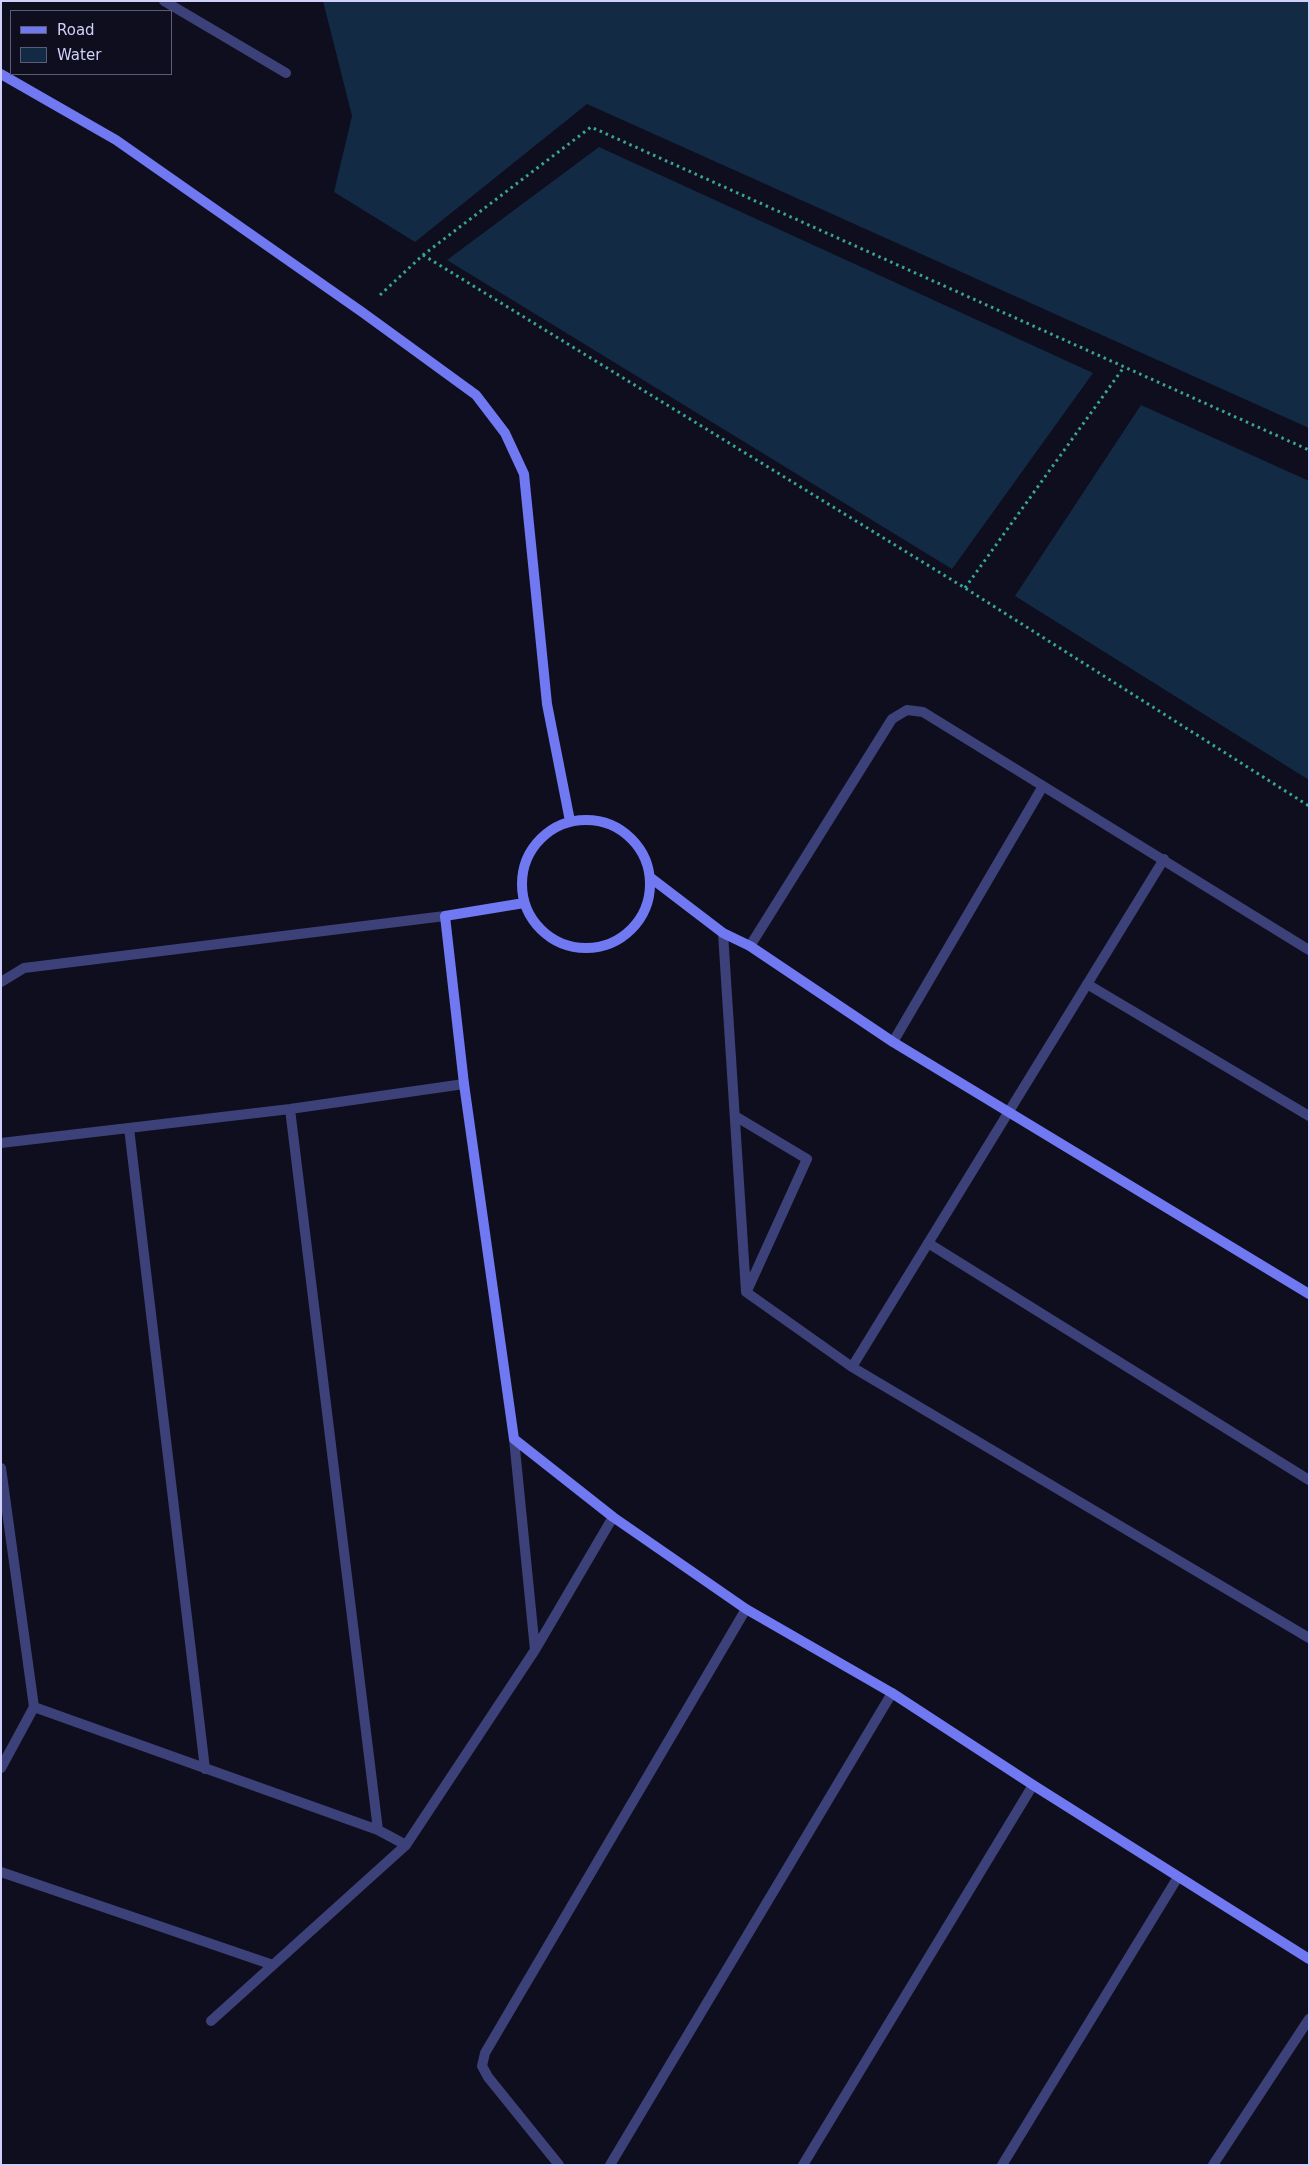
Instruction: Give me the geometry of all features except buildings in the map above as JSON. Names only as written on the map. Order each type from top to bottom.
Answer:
[{"type":"street","points":[[164,1],[286,73]]},
{"type":"street","points":[[1,74],[116,140],[362,312],[476,395],[505,433],[524,474],[547,704],[570,821]]},
{"type":"street","points":[[750,946],[892,719],[907,710],[923,712],[1309,950]]},
{"type":"street","points":[[893,1042],[1043,786]]},
{"type":"street","points":[[590,819],[612,824],[630,836],[643,853],[651,878],[649,896],[642,916],[627,932],[609,944],[588,948],[567,946],[548,937],[533,922],[524,903],[521,883],[524,862],[535,844],[550,830],[570,821],[590,819]]},
{"type":"street","points":[[852,1367],[1164,859]]},
{"type":"street","points":[[651,878],[723,933],[750,946],[893,1042],[1309,1294]]},
{"type":"street","points":[[1,982],[24,968],[445,916],[524,903]]},
{"type":"street","points":[[445,916],[464,1084],[514,1439],[535,1650]]},
{"type":"street","points":[[723,933],[746,1292]]},
{"type":"street","points":[[1087,984],[1309,1116]]},
{"type":"street","points":[[1,1143],[290,1108],[464,1084]]},
{"type":"street","points":[[290,1108],[378,1830]]},
{"type":"street","points":[[735,1116],[807,1159],[746,1292]]},
{"type":"street","points":[[129,1128],[205,1769]]},
{"type":"street","points":[[928,1242],[1309,1480]]},
{"type":"street","points":[[746,1292],[852,1367],[1309,1638]]},
{"type":"street","points":[[514,1439],[612,1518],[746,1608],[892,1693],[1033,1785],[1309,1959]]},
{"type":"street","points":[[1,1468],[34,1707],[1,1768]]},
{"type":"street","points":[[211,2021],[406,1845],[535,1650],[612,1518]]},
{"type":"street","points":[[559,2165],[488,2077],[482,2066],[485,2053],[746,1608]]},
{"type":"street","points":[[610,2165],[892,1693]]},
{"type":"street","points":[[34,1707],[378,1830],[406,1845]]},
{"type":"street","points":[[803,2165],[1033,1785]]},
{"type":"street","points":[[1,1872],[273,1965]]},
{"type":"street","points":[[1002,2165],[1178,1877]]},
{"type":"street","points":[[1213,2165],[1309,2019]]},
{"type":"path","points":[[362,312],[423,255],[591,127],[1309,450]]},
{"type":"path","points":[[423,255],[965,588],[1309,806]]},
{"type":"path","points":[[965,588],[1124,367]]},
{"type":"water","points":[[323,1],[1309,1],[1309,428],[587,104],[415,242],[334,192],[352,116]]},
{"type":"water","points":[[599,147],[1093,373],[952,569],[447,260]]},
{"type":"water","points":[[1141,405],[1309,481],[1309,780],[1015,596]]}]
